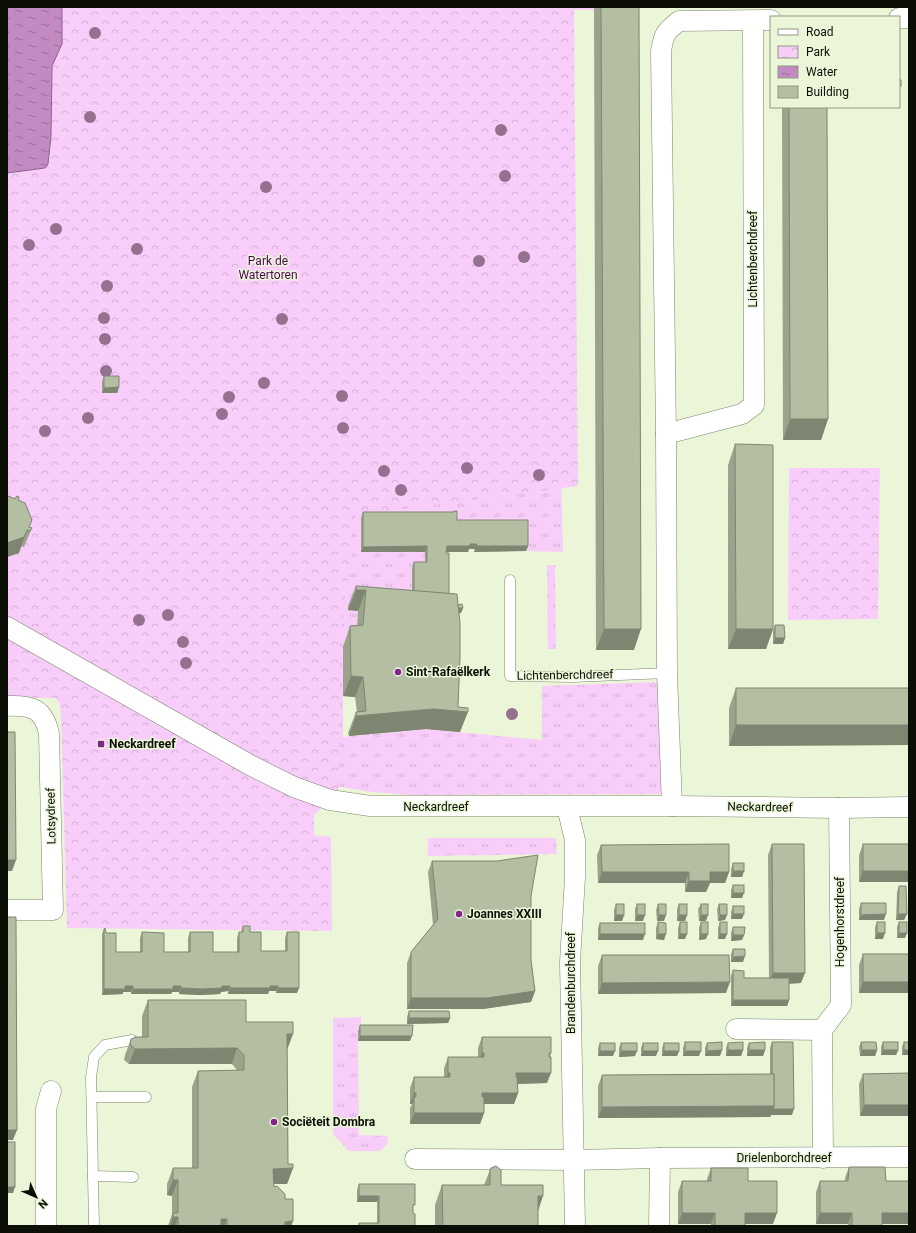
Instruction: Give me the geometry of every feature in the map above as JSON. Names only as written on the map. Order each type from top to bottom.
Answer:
[{"type":"street","points":[[672,806],[667,673],[666,434],[661,51],[664,36],[678,21],[762,21]]},
{"type":"street","name":"Lichtenberchdreef","points":[[666,434],[742,414],[754,405],[762,21]]},
{"type":"street","name":"Neckardreef","points":[[7,628],[250,765],[294,787],[321,798],[338,802],[370,806],[909,807]]},
{"type":"street","name":"Lotsydreef","points":[[7,706],[31,708],[42,713],[47,722],[49,734],[53,910],[7,910]]},
{"type":"street","name":"Brandenburchdreef","points":[[567,807],[575,840],[575,877],[570,962],[575,1226]]},
{"type":"street","name":"Hogenhorstdreef","points":[[822,1030],[840,1005],[839,808]]},
{"type":"street","points":[[736,1029],[822,1030],[823,1158]]},
{"type":"street","points":[[46,1226],[46,1109],[51,1091]]},
{"type":"street","name":"Drielenborchdreef","points":[[574,1160],[660,1158],[909,1157]]},
{"type":"street","points":[[659,1226],[660,1158]]},
{"type":"street","points":[[415,1159],[574,1160]]},
{"type":"lane","name":"Lichtenberchdreef","points":[[510,580],[510,676],[572,677],[667,673]]},
{"type":"lane","points":[[94,1226],[91,1078],[94,1057],[105,1045],[132,1040]]},
{"type":"lane","points":[[92,1096],[146,1097]]},
{"type":"lane","points":[[93,1176],[134,1177]]},
{"type":"green space","name":"Park de Watertoren","points":[[7,7],[633,7],[632,9],[574,10],[578,486],[356,515],[340,639],[338,802],[330,800],[314,815],[314,835],[331,837],[332,931],[67,928],[61,716],[59,702],[55,698],[7,698]]},
{"type":"green space","points":[[789,468],[880,468],[878,619],[788,620]]},
{"type":"green space","points":[[561,471],[563,552],[526,551],[526,525],[361,552],[425,552],[425,568],[412,568],[413,606],[348,610],[358,611],[355,645],[343,647],[343,737],[426,729],[542,740],[542,686],[658,682],[662,794],[412,795],[371,792],[323,784],[298,480]]},
{"type":"green space","points":[[547,565],[555,565],[556,649],[548,649]]},
{"type":"green space","points":[[428,838],[556,838],[557,854],[428,856]]},
{"type":"green space","points":[[361,1017],[361,1031],[358,1031],[359,1135],[388,1136],[387,1144],[380,1151],[349,1151],[333,1134],[333,1018]]},
{"type":"water","points":[[7,7],[62,7],[62,44],[52,66],[51,136],[48,164],[45,168],[7,173]]},
{"type":"building","points":[[601,7],[639,7],[641,629],[604,629]]},
{"type":"building","points":[[789,108],[827,108],[828,419],[790,419]]},
{"type":"building","points":[[104,376],[119,376],[119,387],[104,388]]},
{"type":"building","points":[[735,444],[773,445],[773,629],[736,629]]},
{"type":"building","points":[[8,496],[15,499],[17,496],[19,497],[18,500],[25,503],[32,520],[29,527],[32,528],[30,531],[27,530],[24,537],[7,543],[7,497]]},
{"type":"building","points":[[457,511],[457,520],[528,520],[528,546],[476,546],[477,544],[470,544],[470,546],[447,546],[446,553],[449,553],[449,594],[414,591],[414,562],[427,562],[427,546],[363,547],[363,512]]},
{"type":"building","name":"Sint-Rafaëlkerk","points":[[356,586],[457,594],[460,623],[458,707],[468,708],[468,712],[433,709],[356,716],[356,712],[366,711],[363,677],[351,676],[350,626],[363,625],[366,590],[356,590]]},
{"type":"building","points":[[462,604],[463,608],[458,608],[458,605]]},
{"type":"building","points":[[775,625],[784,625],[785,638],[775,638]]},
{"type":"building","points":[[736,688],[909,688],[909,725],[736,725]]},
{"type":"building","points":[[7,732],[15,732],[16,860],[7,860]]},
{"type":"building","points":[[729,844],[729,872],[710,872],[710,881],[689,881],[689,872],[602,872],[601,845]]},
{"type":"building","points":[[772,844],[804,844],[805,973],[773,973]]},
{"type":"building","points":[[863,844],[909,844],[909,871],[863,871]]},
{"type":"building","points":[[538,855],[531,896],[531,960],[535,991],[487,998],[411,998],[411,952],[438,919],[432,861],[497,861]]},
{"type":"building","points":[[733,863],[744,863],[744,871],[733,871]]},
{"type":"building","points":[[733,885],[744,885],[744,893],[733,893]]},
{"type":"building","points":[[899,886],[906,886],[907,914],[898,914]]},
{"type":"building","points":[[861,903],[886,903],[886,914],[861,915]]},
{"type":"building","points":[[616,904],[624,904],[624,915],[616,915]]},
{"type":"building","points":[[637,904],[645,904],[645,915],[637,915]]},
{"type":"building","points":[[658,904],[666,904],[666,915],[659,915]]},
{"type":"building","points":[[679,904],[687,904],[687,915],[679,915]]},
{"type":"building","points":[[701,904],[708,904],[708,915],[701,915]]},
{"type":"building","points":[[719,904],[727,904],[727,915],[720,915]]},
{"type":"building","points":[[733,906],[744,906],[744,914],[733,914]]},
{"type":"building","points":[[7,917],[16,917],[17,1130],[7,1130]]},
{"type":"building","points":[[658,922],[666,923],[666,934],[658,934]]},
{"type":"building","points":[[680,922],[687,922],[687,934],[680,934]]},
{"type":"building","points":[[701,922],[708,922],[708,934],[701,934]]},
{"type":"building","points":[[720,922],[727,922],[727,934],[720,934]]},
{"type":"building","points":[[877,922],[885,922],[885,933],[877,933]]},
{"type":"building","points":[[899,922],[907,922],[907,933],[899,933]]},
{"type":"building","points":[[600,923],[645,923],[645,934],[600,934]]},
{"type":"building","points":[[243,926],[250,926],[250,932],[261,932],[261,951],[287,951],[287,932],[299,932],[299,988],[278,988],[278,986],[270,986],[270,988],[230,988],[230,986],[222,986],[222,988],[202,989],[173,986],[173,989],[133,989],[133,986],[125,986],[125,989],[104,989],[105,928],[106,933],[116,933],[116,952],[142,952],[142,932],[164,933],[164,952],[190,952],[190,932],[213,932],[213,952],[239,952],[239,932],[243,932]]},
{"type":"building","points":[[733,927],[745,927],[744,935],[733,935]]},
{"type":"building","points":[[733,949],[745,949],[745,956],[733,957]]},
{"type":"building","points":[[863,954],[909,954],[909,982],[863,982]]},
{"type":"building","points":[[602,955],[729,955],[730,982],[602,983]]},
{"type":"building","points":[[733,970],[744,971],[744,978],[789,978],[789,1000],[733,1000]]},
{"type":"building","points":[[148,1000],[246,1000],[246,1022],[293,1022],[293,1034],[287,1034],[288,1164],[293,1164],[293,1168],[273,1169],[274,1187],[277,1186],[285,1194],[285,1199],[293,1199],[293,1221],[285,1222],[285,1226],[227,1226],[227,1219],[221,1219],[221,1226],[178,1226],[178,1217],[173,1217],[173,1213],[178,1213],[178,1180],[173,1180],[173,1168],[198,1168],[198,1071],[244,1070],[244,1055],[237,1048],[135,1049],[130,1044],[131,1039],[136,1037],[148,1037]]},
{"type":"building","points":[[409,1011],[449,1011],[450,1018],[409,1018]]},
{"type":"building","points":[[360,1025],[413,1025],[412,1036],[360,1036]]},
{"type":"building","points":[[482,1037],[551,1037],[551,1053],[549,1053],[549,1057],[551,1057],[551,1073],[516,1073],[518,1093],[482,1093],[482,1097],[484,1097],[484,1113],[414,1113],[414,1097],[416,1097],[416,1093],[414,1093],[414,1077],[450,1077],[450,1073],[448,1073],[448,1057],[484,1057],[484,1053],[482,1053]]},
{"type":"building","points":[[685,1042],[701,1042],[701,1051],[685,1051]]},
{"type":"building","points":[[722,1042],[722,1050],[707,1051],[707,1043]]},
{"type":"building","points":[[743,1042],[743,1050],[728,1050],[728,1043]]},
{"type":"building","points":[[765,1042],[765,1050],[749,1050],[749,1043]]},
{"type":"building","points":[[772,1042],[793,1042],[794,1109],[773,1109],[774,1074],[772,1074]]},
{"type":"building","points":[[861,1042],[876,1042],[877,1050],[862,1050]]},
{"type":"building","points":[[883,1042],[898,1042],[898,1050],[883,1050]]},
{"type":"building","points":[[904,1042],[909,1042],[909,1050],[904,1050]]},
{"type":"building","points":[[600,1043],[615,1043],[615,1051],[600,1051]]},
{"type":"building","points":[[621,1043],[637,1043],[637,1051],[621,1051]]},
{"type":"building","points":[[643,1043],[658,1043],[658,1051],[643,1051]]},
{"type":"building","points":[[664,1043],[679,1043],[679,1051],[664,1051]]},
{"type":"building","points":[[909,1073],[909,1105],[864,1105],[863,1074]]},
{"type":"building","points":[[774,1074],[774,1106],[602,1107],[602,1075]]},
{"type":"building","points":[[7,1142],[15,1142],[15,1187],[7,1187]]},
{"type":"building","points":[[496,1166],[501,1170],[501,1185],[543,1185],[543,1196],[538,1196],[538,1226],[443,1226],[442,1185],[490,1185],[490,1170]]},
{"type":"building","points":[[849,1167],[885,1167],[886,1181],[909,1181],[909,1213],[882,1213],[882,1226],[852,1226],[852,1213],[820,1213],[820,1181],[848,1181]]},
{"type":"building","points":[[711,1168],[748,1168],[748,1181],[777,1181],[777,1213],[745,1213],[745,1226],[715,1226],[715,1213],[682,1213],[682,1181],[711,1181]]},
{"type":"building","points":[[359,1184],[415,1184],[415,1205],[413,1205],[413,1213],[415,1214],[415,1226],[359,1226],[359,1223],[379,1223],[379,1196],[359,1196]]},
{"type":"place","name":"Sint-Rafaëlkerk","points":[[398,672]]},
{"type":"place","name":"Neckardreef","points":[[101,744]]},
{"type":"place","name":"Joannes XXIII","points":[[459,914]]},
{"type":"place","name":"Sociëteit Dombra","points":[[274,1122]]}]
